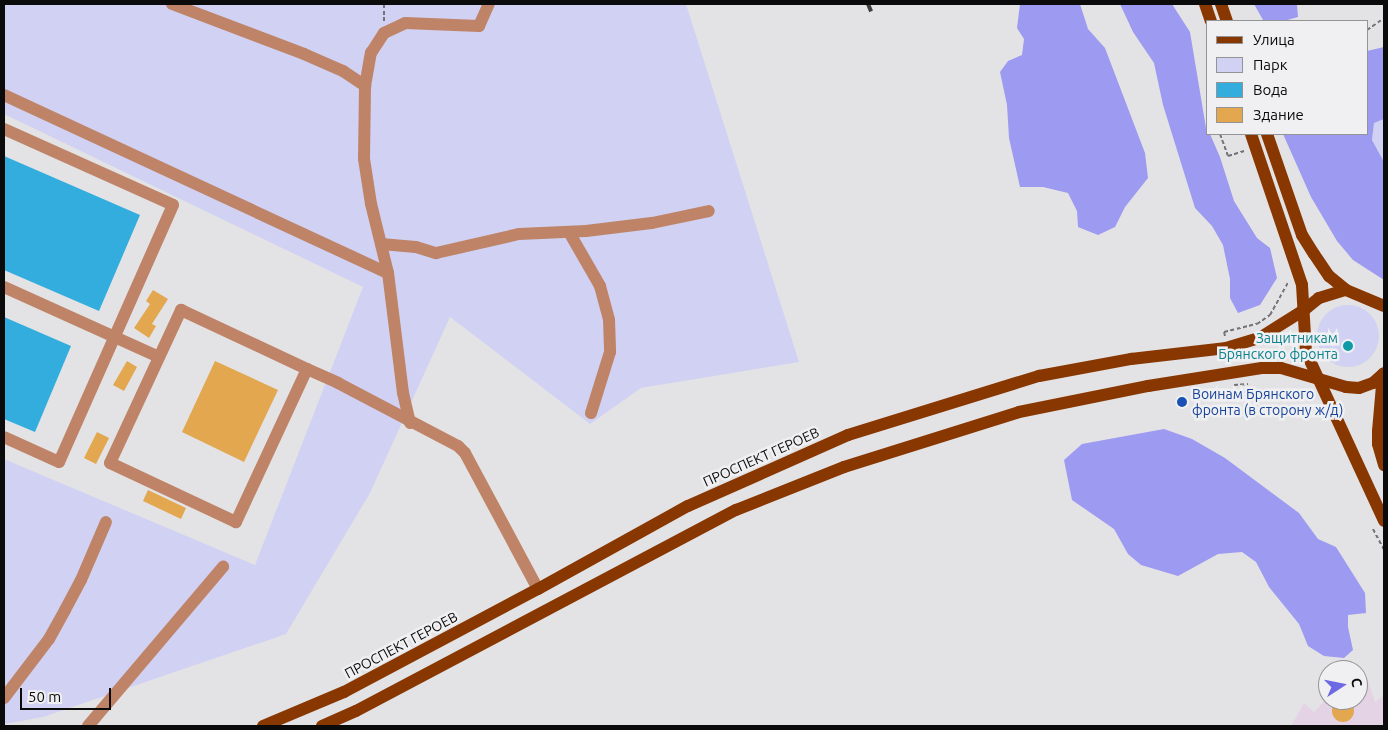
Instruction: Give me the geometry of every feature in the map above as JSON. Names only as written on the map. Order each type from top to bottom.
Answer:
[{"type":"main road","points":[[1205,4],[1211,20]]},
{"type":"main road","points":[[1221,4],[1227,20]]},
{"type":"main road","points":[[1268,135],[1302,234],[1329,276],[1346,290],[1382,308]]},
{"type":"main road","points":[[1247,138],[1302,285],[1306,352],[1320,378],[1384,521]]},
{"type":"main road","name":"ПРОСПЕКТ ГЕРОЕВ","points":[[262,726],[344,692],[538,589],[688,506],[848,435],[1039,376],[1131,359],[1226,348],[1261,337],[1304,310],[1319,298],[1346,290]]},
{"type":"main road","points":[[322,726],[356,711],[736,510],[844,467],[1019,412],[1148,386],[1282,368],[1359,388],[1373,383],[1384,373]]},
{"type":"main road","points":[[1384,373],[1378,431],[1378,444],[1384,465]]},
{"type":"street","points":[[172,4],[304,54],[343,71],[365,86]]},
{"type":"street","points":[[410,423],[403,393],[388,273],[371,204],[364,159],[365,86],[371,52],[384,33],[406,23],[479,26],[489,4]]},
{"type":"street","points":[[4,95],[388,273]]},
{"type":"street","points":[[4,129],[173,204],[59,462],[4,437]]},
{"type":"street","points":[[381,244],[416,247],[436,253],[518,234],[569,232],[652,223],[708,211]]},
{"type":"street","points":[[569,232],[600,286],[609,320],[610,352],[591,413]]},
{"type":"street","points":[[4,288],[159,357]]},
{"type":"street","points":[[307,369],[236,522],[110,463],[181,310],[338,383],[410,423],[458,446],[465,453],[538,589]]},
{"type":"street","points":[[4,698],[48,639],[66,610],[106,522]]},
{"type":"street","points":[[88,726],[223,566]]},
{"type":"path","points":[[1368,29],[1384,18]]},
{"type":"path","points":[[1220,135],[1228,156],[1244,151],[1247,138]]},
{"type":"path","points":[[1226,348],[1224,332],[1257,324],[1270,314],[1288,284],[1287,274]]},
{"type":"path","points":[[1232,374],[1234,386],[1255,382]]},
{"type":"shaded area","points":[[1020,4],[1080,4],[1088,29],[1105,48],[1145,153],[1148,178],[1125,207],[1115,227],[1098,235],[1078,227],[1077,211],[1068,193],[1043,187],[1020,187],[1009,138],[1007,105],[1000,72],[1008,61],[1022,55],[1024,39],[1017,28]]},
{"type":"shaded area","points":[[1120,4],[1172,4],[1190,32],[1206,135],[1210,135],[1220,157],[1234,201],[1257,238],[1270,248],[1277,278],[1260,305],[1238,313],[1230,298],[1230,279],[1223,245],[1212,226],[1195,208],[1163,105],[1154,63],[1133,32]]},
{"type":"shaded area","points":[[1254,4],[1297,4],[1298,17],[1288,20],[1263,20]]},
{"type":"shaded area","points":[[1384,47],[1384,119],[1374,123],[1372,140],[1384,162],[1384,280],[1353,260],[1337,241],[1311,197],[1283,135],[1368,135],[1368,51]]},
{"type":"shaded area","points":[[1164,429],[1192,439],[1225,458],[1299,513],[1318,539],[1336,547],[1365,593],[1366,613],[1348,615],[1348,627],[1353,650],[1344,658],[1324,656],[1308,646],[1299,624],[1269,587],[1256,562],[1242,552],[1218,554],[1178,576],[1141,565],[1128,554],[1114,529],[1072,500],[1064,460],[1082,444]]},
{"type":"shaded area","points":[[1368,681],[1375,702],[1384,695],[1384,726],[1291,726],[1304,703],[1314,712],[1318,708],[1318,710],[1368,710]]},
{"type":"green space","points":[[4,4],[686,4],[799,362],[641,388],[590,424],[450,317],[370,493],[286,634],[43,717],[4,724],[4,459],[255,565],[363,287],[4,114]]},
{"type":"green space","points":[[1384,119],[1384,162],[1372,140],[1374,123]]},
{"type":"green space","points":[[1342,305],[1354,305],[1370,314],[1377,324],[1379,336],[1377,348],[1370,358],[1354,367],[1342,367],[1331,362],[1322,353],[1317,342],[1317,330],[1322,319],[1331,310]]},
{"type":"water","points":[[4,156],[140,215],[99,311],[4,270]]},
{"type":"water","points":[[4,317],[71,346],[35,432],[4,419]]},
{"type":"building","points":[[153,290],[168,299],[152,324],[156,326],[149,338],[134,328],[150,304],[146,301]]},
{"type":"building","points":[[127,361],[137,367],[124,391],[113,385]]},
{"type":"building","points":[[215,361],[278,390],[244,462],[182,432]]},
{"type":"building","points":[[97,432],[109,438],[96,464],[84,458]]},
{"type":"building","points":[[148,490],[186,508],[181,519],[143,501]]},
{"type":"building","points":[[1332,710],[1354,710],[1354,715],[1347,722],[1339,722],[1332,715]]},
{"type":"railway","points":[[868,4],[871,11]]},
{"type":"place","name":"Защитникам Брянского фронта","points":[[1348,346]]},
{"type":"place","name":"Воинам Брянского фронта (в сторону ж/д)","points":[[1182,402]]}]
